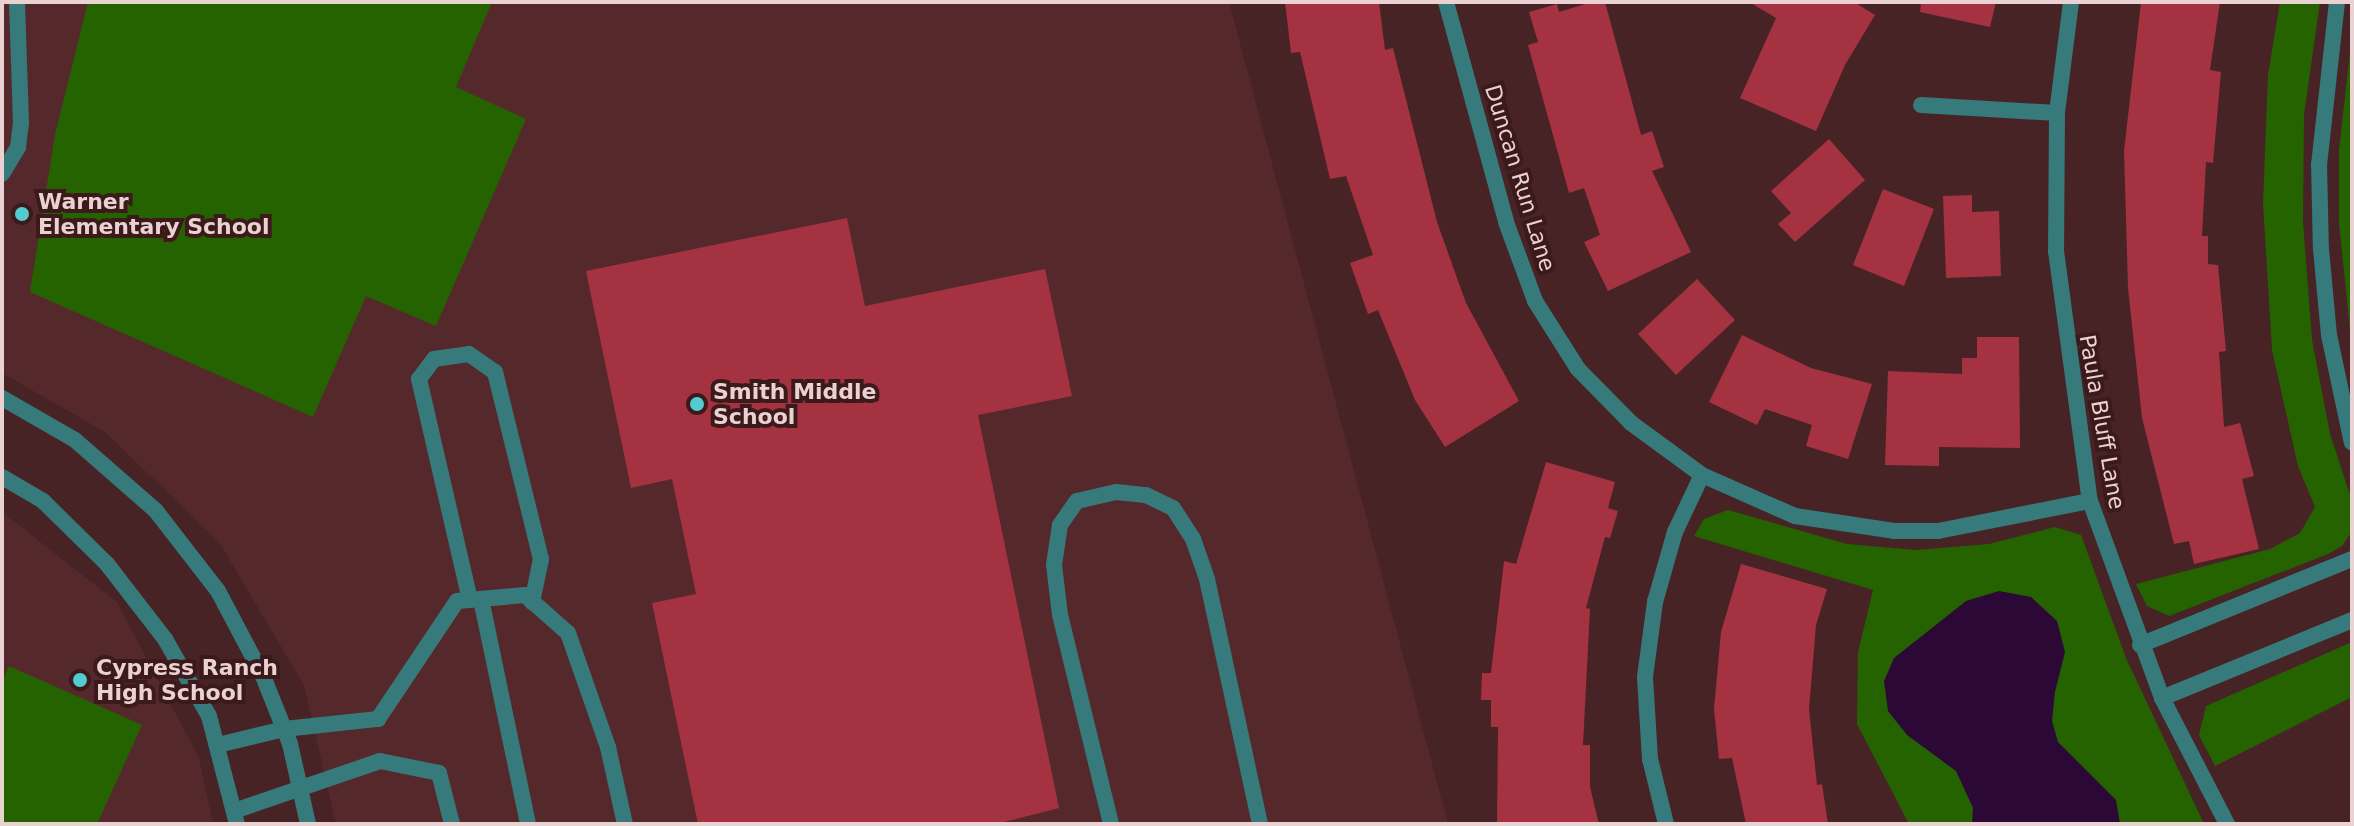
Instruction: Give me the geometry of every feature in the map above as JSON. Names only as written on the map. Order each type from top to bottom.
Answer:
[{"type":"street","points":[[2,174],[18,147],[21,123],[17,2]]},
{"type":"street","name":"Duncan Run Lane","points":[[1446,2],[1506,222],[1535,301],[1578,369],[1631,423],[1702,475],[1795,516],[1894,531],[1938,531],[2090,501]]},
{"type":"street","name":"Paula Bluff Lane","points":[[2071,2],[2057,113],[2056,251],[2090,501],[2140,645],[2162,698],[2227,824]]},
{"type":"street","points":[[2337,2],[2319,164],[2321,249],[2329,335],[2352,443]]},
{"type":"street","points":[[1921,105],[2057,113]]},
{"type":"street","points":[[528,824],[419,379],[434,359],[469,354],[495,372],[541,559],[532,602]]},
{"type":"street","points":[[2,398],[75,440],[156,511],[218,591],[284,729],[308,824]]},
{"type":"street","points":[[1666,824],[1650,759],[1645,677],[1655,602],[1675,532],[1702,475]]},
{"type":"street","points":[[2,477],[43,501],[107,564],[165,639],[209,716],[236,818],[300,785],[380,761],[439,773],[452,824]]},
{"type":"street","points":[[1111,824],[1060,615],[1054,565],[1060,525],[1077,501],[1116,492],[1146,495],[1173,508],[1193,539],[1207,579],[1260,824]]},
{"type":"street","points":[[2140,645],[2352,559]]},
{"type":"street","points":[[218,745],[284,729],[378,719],[457,601],[525,595],[568,633],[608,747],[625,824]]},
{"type":"street","points":[[2162,698],[2352,620]]},
{"type":"shaded area","name":"Smith Middle School","points":[[2,2],[1229,2],[1448,824],[336,824],[304,685],[219,542],[105,432],[2,373]]},
{"type":"shaded area","name":"Cypress Ranch High School","points":[[2,512],[117,602],[199,758],[213,824],[2,824]]},
{"type":"shaded area","points":[[1999,591],[2031,597],[2057,621],[2065,652],[2055,692],[2052,721],[2058,742],[2116,800],[2120,824],[1972,824],[1973,808],[1956,771],[1907,735],[1888,711],[1884,681],[1894,658],[1966,601]]},
{"type":"green space","points":[[88,2],[492,2],[456,87],[526,119],[436,326],[366,296],[313,417],[30,292],[55,135]]},
{"type":"green space","points":[[2280,2],[2320,2],[2304,115],[2303,222],[2312,340],[2330,434],[2352,501],[2352,531],[2342,546],[2328,554],[2169,616],[2147,606],[2136,584],[2270,549],[2300,533],[2315,507],[2298,466],[2272,350],[2263,203],[2268,75]]},
{"type":"green space","points":[[2352,35],[2352,349],[2339,223],[2339,150]]},
{"type":"green space","points":[[1728,510],[1847,544],[1916,550],[1989,544],[2055,527],[2081,535],[2126,658],[2204,824],[1909,824],[1857,724],[1858,652],[1873,590],[1694,536],[1704,519]]},
{"type":"green space","points":[[2352,642],[2352,697],[2215,766],[2199,735],[2206,706]]},
{"type":"green space","points":[[9,666],[142,725],[97,824],[2,824],[2,682]]},
{"type":"building","points":[[1285,2],[1379,2],[1385,50],[1393,48],[1437,222],[1466,303],[1519,401],[1445,447],[1415,400],[1378,310],[1368,314],[1350,263],[1373,255],[1346,176],[1330,179],[1300,52],[1291,53]]},
{"type":"building","points":[[1592,2],[1605,2],[1641,135],[1652,131],[1664,167],[1652,171],[1691,252],[1608,291],[1584,242],[1600,235],[1584,188],[1569,193],[1528,45],[1538,42],[1529,12],[1557,4],[1559,12]]},
{"type":"building","points":[[1749,2],[1854,2],[1875,15],[1845,65],[1816,131],[1740,98],[1776,18]]},
{"type":"building","points":[[1921,2],[1996,2],[1990,27],[1920,12]]},
{"type":"building","points":[[2141,2],[2220,2],[2210,70],[2221,72],[2213,163],[2206,162],[2202,236],[2208,236],[2208,264],[2218,265],[2226,351],[2219,352],[2224,427],[2240,423],[2254,476],[2242,479],[2259,549],[2194,564],[2189,541],[2174,544],[2142,418],[2128,288],[2124,151]]},
{"type":"building","points":[[1829,139],[1865,180],[1795,242],[1778,224],[1791,213],[1771,191]]},
{"type":"building","points":[[1883,189],[1934,209],[1904,286],[1853,265]]},
{"type":"building","points":[[1972,195],[1972,212],[1999,211],[2001,276],[1946,278],[1943,196]]},
{"type":"building","points":[[847,218],[865,306],[1045,269],[1072,396],[978,415],[1059,808],[996,824],[698,824],[652,603],[696,594],[672,479],[631,488],[586,271]]},
{"type":"building","points":[[1697,279],[1735,320],[1676,375],[1638,334]]},
{"type":"building","points":[[1742,335],[1811,368],[1872,384],[1848,459],[1806,446],[1812,425],[1765,409],[1757,425],[1709,402]]},
{"type":"building","points":[[1977,337],[2019,337],[2020,448],[1939,447],[1939,466],[1885,465],[1888,371],[1962,374],[1962,358],[1977,358]]},
{"type":"building","points":[[1546,462],[1615,482],[1608,508],[1618,511],[1610,538],[1605,537],[1586,608],[1590,609],[1583,745],[1590,745],[1590,787],[1599,824],[1497,824],[1498,727],[1491,727],[1491,700],[1481,700],[1482,673],[1491,673],[1504,561],[1516,564]]},
{"type":"building","points":[[1741,564],[1827,589],[1816,625],[1809,709],[1817,785],[1822,784],[1828,824],[1746,824],[1732,758],[1719,759],[1714,709],[1721,632]]},
{"type":"place","name":"Warner Elementary School","points":[[22,214]]},
{"type":"place","name":"Smith Middle School","points":[[697,404]]},
{"type":"place","name":"Cypress Ranch High School","points":[[80,680]]}]
